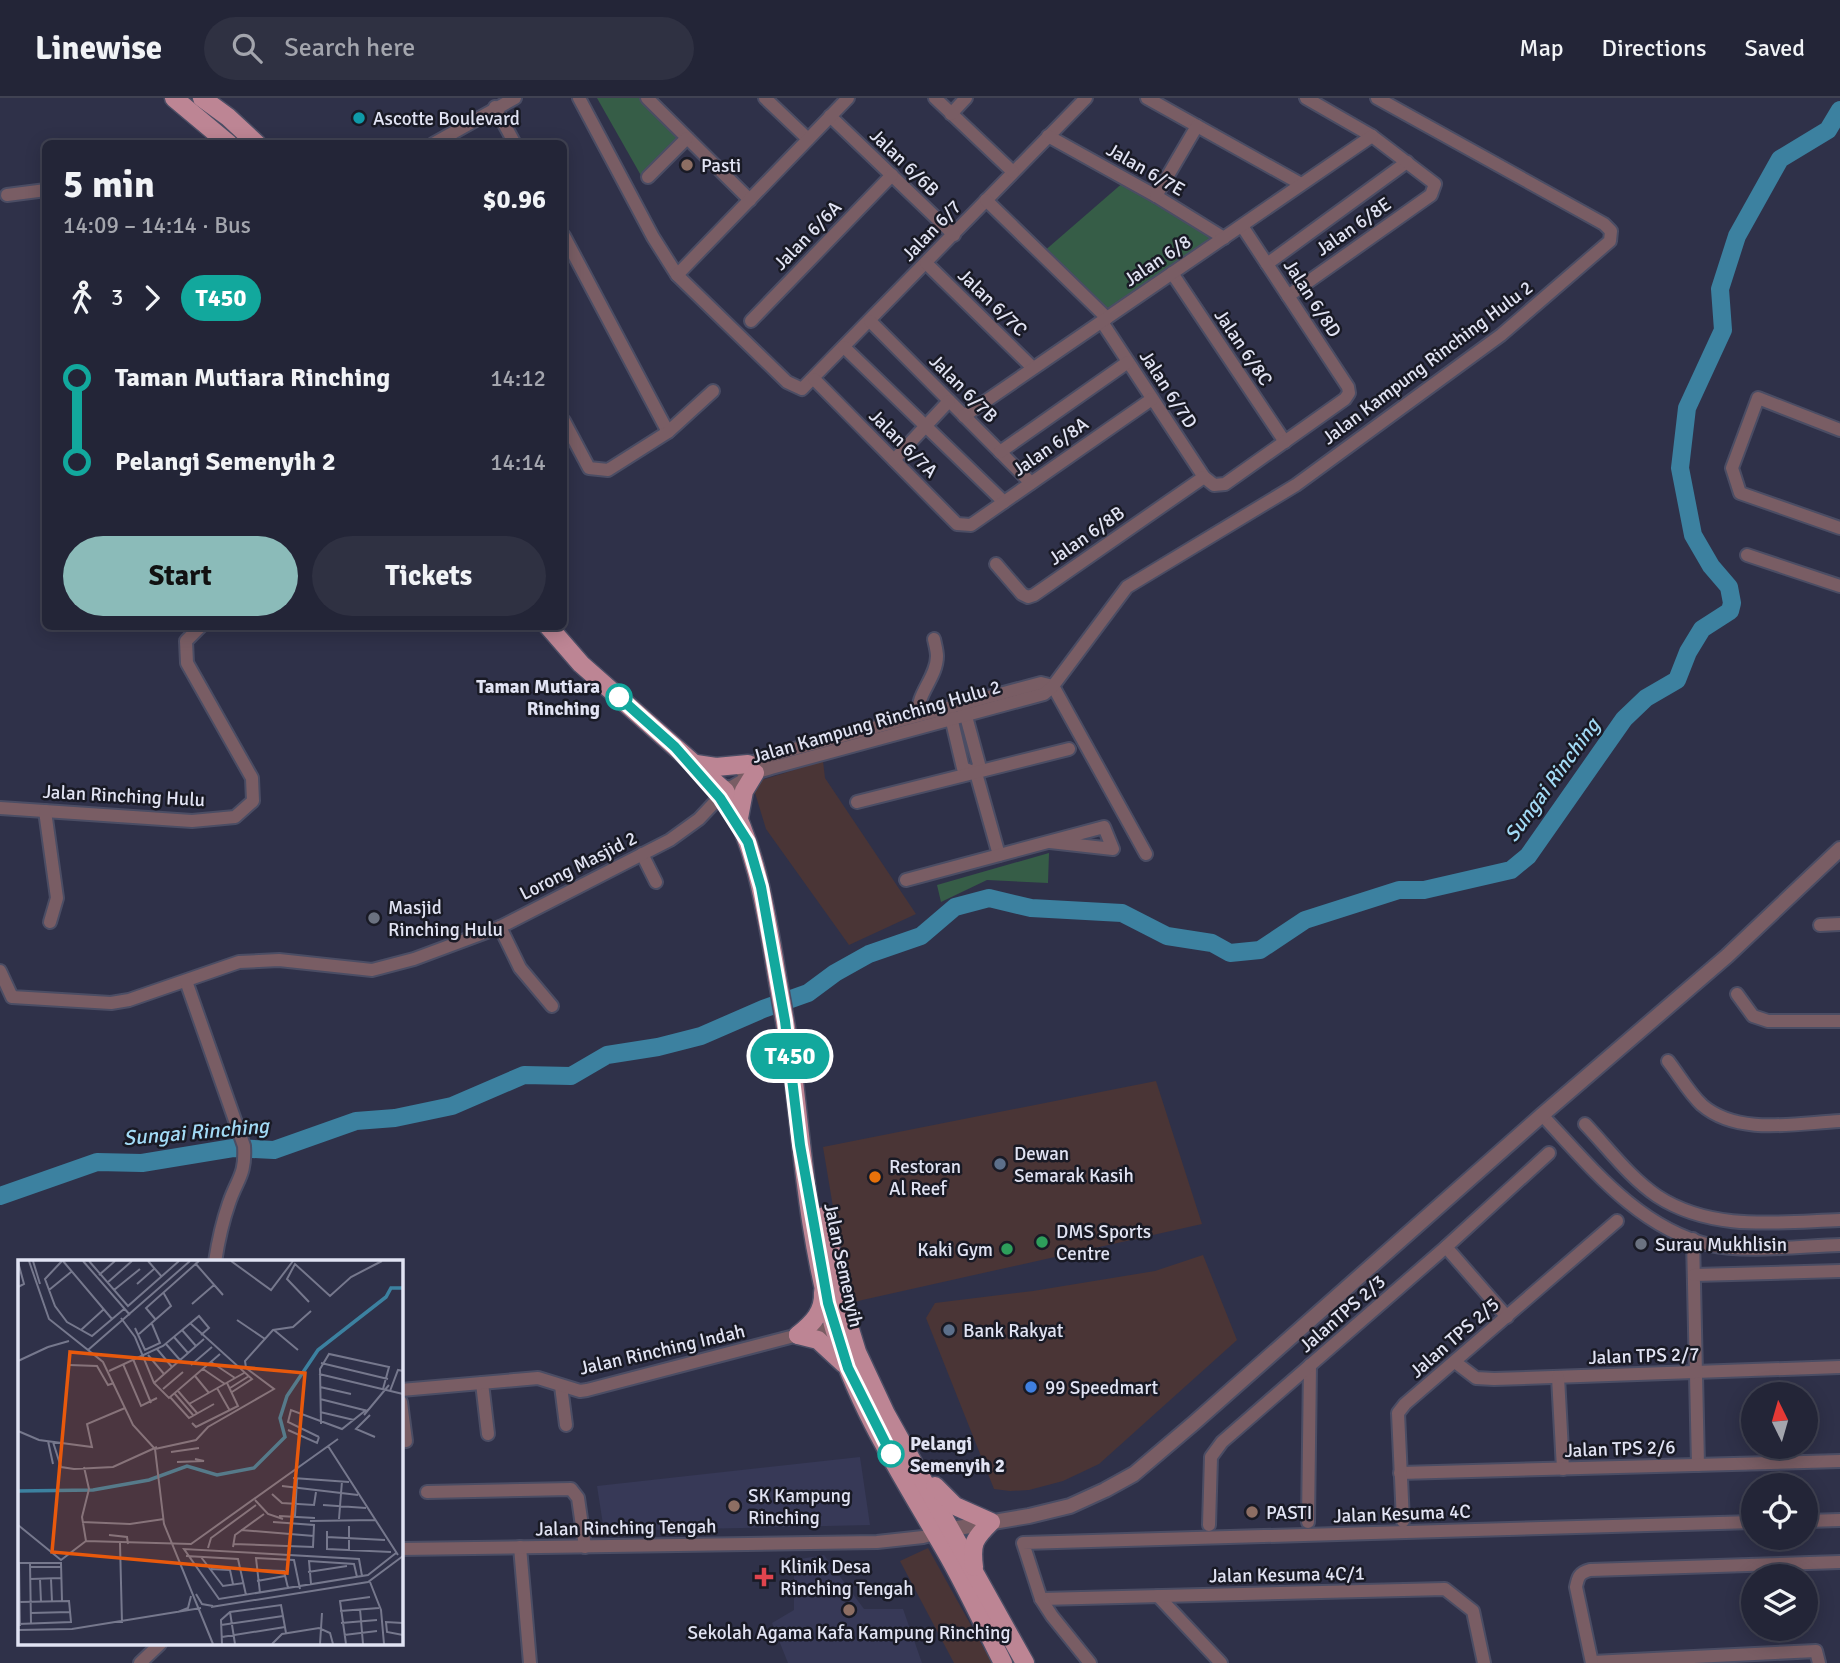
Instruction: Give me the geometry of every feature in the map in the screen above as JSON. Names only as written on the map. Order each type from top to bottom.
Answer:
[{"type":"main road","points":[[174,98],[224,140]]},
{"type":"main road","points":[[202,98],[253,140]]},
{"type":"main road","points":[[224,98],[228,117]]},
{"type":"main road","name":"Jalan Semenyih","points":[[551,630],[581,664],[696,764],[739,818],[761,887],[780,992],[793,1072],[800,1145],[821,1274],[841,1327],[857,1352],[908,1454],[1003,1663]]},
{"type":"main road","name":"Jalan Semenyih","points":[[675,747],[723,795],[748,842]]},
{"type":"main road","points":[[696,764],[751,769],[739,818]]},
{"type":"main road","name":"Jalan Semenyih","points":[[793,1072],[841,1300],[841,1327],[848,1368],[874,1425],[943,1531],[975,1570],[1025,1663]]},
{"type":"main road","points":[[798,1335],[813,1323],[823,1304],[821,1274]]},
{"type":"main road","points":[[798,1335],[818,1340],[848,1368]]},
{"type":"main road","points":[[908,1454],[946,1499],[991,1522],[975,1538],[975,1570]]},
{"type":"street","points":[[440,140],[515,98]]},
{"type":"street","points":[[647,98],[750,200]]},
{"type":"street","points":[[765,98],[808,139]]},
{"type":"street","points":[[677,275],[848,98]]},
{"type":"street","points":[[935,98],[1013,172]]},
{"type":"street","points":[[951,114],[966,98]]},
{"type":"street","name":"Jalan 6/7","points":[[700,297],[787,382],[802,389],[1086,98]]},
{"type":"street","points":[[1147,98],[1301,184]]},
{"type":"street","points":[[1267,264],[1407,162],[1372,136],[1306,98]]},
{"type":"street","name":"Jalan Kampung Rinching Hulu 2","points":[[751,769],[965,710],[1041,683],[1053,686],[1127,587],[1296,485],[1501,335],[1610,242],[1611,231],[1605,224],[1377,98]]},
{"type":"street","points":[[581,100],[659,246],[677,275],[700,297]]},
{"type":"street","points":[[495,107],[512,140]]},
{"type":"street","name":"Jalan 6/6B","points":[[830,116],[954,234]]},
{"type":"street","points":[[1156,196],[1197,126]]},
{"type":"street","name":"Jalan 6/7E","points":[[1048,136],[1156,196],[1224,238]]},
{"type":"street","name":"Jalan 6/8","points":[[964,416],[1372,136]]},
{"type":"street","points":[[648,177],[687,138]]},
{"type":"street","name":"Jalan 6/8E","points":[[1288,296],[1432,195],[1435,184],[1407,162]]},
{"type":"street","name":"Jalan 6/6A","points":[[751,321],[892,175]]},
{"type":"street","points":[[7,195],[42,191]]},
{"type":"street","name":"Jalan 6/7D","points":[[986,200],[1104,320],[1128,362],[1204,477]]},
{"type":"street","name":"Jalan 6/8D","points":[[1242,226],[1348,387],[1349,393],[1345,399],[1285,442]]},
{"type":"street","points":[[567,242],[668,432]]},
{"type":"street","points":[[659,246],[673,256],[685,257],[698,253]]},
{"type":"street","points":[[698,253],[693,267],[700,297]]},
{"type":"street","name":"Jalan 6/7C","points":[[926,263],[1033,368]]},
{"type":"street","name":"Jalan 6/8C","points":[[1172,273],[1285,442]]},
{"type":"street","name":"Jalan 6/7B","points":[[870,321],[1031,483]]},
{"type":"street","points":[[844,347],[1004,502]]},
{"type":"street","points":[[1000,452],[1128,362]]},
{"type":"street","name":"Jalan 6/7A","points":[[814,379],[957,524],[971,526]]},
{"type":"street","points":[[567,427],[589,468],[608,470],[668,432],[713,391]]},
{"type":"street","name":"Jalan 6/8A","points":[[971,526],[1152,398]]},
{"type":"street","points":[[1840,430],[1758,398],[1732,468],[1740,494],[1840,528]]},
{"type":"street","points":[[894,460],[949,401]]},
{"type":"street","points":[[1204,477],[1214,485],[1225,484],[1285,442]]},
{"type":"street","name":"Jalan 6/8B","points":[[996,564],[1022,594],[1028,597],[1034,595],[1204,477]]},
{"type":"street","points":[[1747,555],[1840,586]]},
{"type":"street","name":"Jalan Rinching Hulu","points":[[0,808],[192,821],[235,817],[253,801],[252,778],[187,663],[186,641],[197,630]]},
{"type":"street","points":[[919,715],[917,705],[938,658],[934,639]]},
{"type":"street","points":[[1053,686],[1146,854]]},
{"type":"street","points":[[965,710],[979,764],[976,773],[999,855]]},
{"type":"street","points":[[950,713],[963,768],[976,773]]},
{"type":"street","name":"Jalan Kampung Rinching Hulu 2","points":[[723,795],[751,769],[779,752],[919,715],[950,713]]},
{"type":"street","points":[[858,802],[1069,749]]},
{"type":"street","name":"Lorong Masjid 2","points":[[0,971],[12,997],[111,1003],[129,1000],[239,962],[279,960],[372,970],[414,959],[500,927],[670,840],[699,819],[723,795]]},
{"type":"street","points":[[45,811],[57,898],[50,922]]},
{"type":"street","points":[[906,880],[1050,842]]},
{"type":"street","points":[[943,1531],[1070,1506],[1133,1474],[1195,1423],[1542,1115],[1727,956],[1840,849]]},
{"type":"street","points":[[642,854],[656,882]]},
{"type":"street","points":[[1820,925],[1840,924]]},
{"type":"street","points":[[500,927],[520,968],[552,1006]]},
{"type":"street","points":[[186,981],[244,1146],[243,1175],[230,1200],[220,1231],[215,1260]]},
{"type":"street","points":[[1737,994],[1753,1016],[1768,1021],[1840,1021]]},
{"type":"street","points":[[1668,1061],[1702,1104],[1724,1119],[1750,1124],[1840,1121]]},
{"type":"street","points":[[1542,1115],[1629,1204],[1693,1239],[1711,1245],[1732,1247],[1840,1245]]},
{"type":"street","points":[[1585,1124],[1634,1177],[1658,1197],[1692,1212],[1722,1221],[1745,1223],[1840,1220]]},
{"type":"street","name":"JalanTPS 2/3","points":[[1209,1525],[1211,1457],[1222,1442],[1446,1247],[1549,1153]]},
{"type":"street","name":"Jalan TPS 2/5","points":[[1403,1521],[1398,1413],[1405,1404],[1617,1221]]},
{"type":"street","points":[[1693,1239],[1698,1465]]},
{"type":"street","points":[[1446,1247],[1507,1317]]},
{"type":"street","points":[[1694,1275],[1840,1271]]},
{"type":"street","name":"Jalan Rinching Indah","points":[[402,1390],[538,1378],[587,1390],[798,1335],[841,1327]]},
{"type":"street","name":"Jalan TPS 2/7","points":[[1455,1362],[1476,1378],[1840,1367]]},
{"type":"street","points":[[1308,1522],[1310,1365]]},
{"type":"street","points":[[1558,1377],[1563,1469]]},
{"type":"street","points":[[482,1383],[488,1434]]},
{"type":"street","points":[[561,1385],[566,1425]]},
{"type":"street","points":[[402,1410],[406,1441]]},
{"type":"street","name":"Jalan TPS 2/6","points":[[1401,1473],[1840,1461]]},
{"type":"street","points":[[427,1492],[571,1489],[578,1498],[586,1547]]},
{"type":"street","points":[[1818,1521],[1840,1520]]},
{"type":"street","name":"Jalan Kesuma 4C","points":[[1090,1663],[1041,1599],[1023,1544],[1741,1522]]},
{"type":"street","name":"Jalan Rinching Tengah","points":[[402,1549],[877,1542],[943,1531]]},
{"type":"street","points":[[520,1547],[530,1663]]},
{"type":"street","points":[[1819,1663],[1816,1651],[1592,1662],[1576,1587],[1578,1577],[1582,1572],[1590,1570],[1840,1562]]},
{"type":"street","name":"Jalan Kesuma 4C/1","points":[[1041,1599],[1446,1589],[1473,1611],[1484,1663]]},
{"type":"street","points":[[1158,1596],[1221,1663]]},
{"type":"street","points":[[140,1663],[158,1646]]},
{"type":"shaded area","points":[[823,761],[825,778],[916,914],[849,945],[766,829],[752,783]]},
{"type":"shaded area","points":[[1156,1081],[1202,1224],[849,1303],[823,1147]]},
{"type":"shaded area","points":[[1203,1255],[1237,1340],[1099,1464],[1063,1481],[1029,1490],[994,1489],[926,1318],[935,1303],[1033,1291],[1155,1271]]},
{"type":"shaded area","name":"SK Kampung Rinching","points":[[860,1457],[870,1525],[604,1531],[597,1486]]},
{"type":"shaded area","points":[[928,1548],[992,1663],[954,1663],[900,1561]]},
{"type":"shaded area","name":"Sekolah Agama Kafa Kampung Rinching","points":[[824,1555],[864,1609],[903,1609],[922,1663],[788,1663],[772,1623],[794,1610],[794,1560]]},
{"type":"green space","points":[[597,98],[640,98],[683,139],[643,179]]},
{"type":"green space","points":[[1125,181],[1221,238],[1107,317],[1042,253]]},
{"type":"green space","points":[[1049,853],[1048,883],[987,880],[941,902],[937,885]]},
{"type":"waterway","name":"Sungai Rinching","points":[[0,1196],[97,1162],[142,1163],[233,1148],[274,1150],[356,1121],[395,1118],[452,1106],[524,1075],[571,1076],[607,1055],[658,1047],[701,1036],[808,993],[835,973],[869,954],[921,936],[955,907],[989,898],[1031,908],[1122,913],[1167,936],[1212,943],[1230,953],[1260,950],[1305,920],[1399,890],[1424,890],[1511,870],[1528,856],[1624,719],[1646,698],[1677,680],[1688,652],[1702,629],[1730,611],[1732,603],[1729,587],[1711,566],[1693,535],[1680,468],[1687,408],[1723,330],[1720,289],[1737,236],[1780,159],[1828,130],[1840,110]]},
{"type":"bus line","name":"T450","points":[[619,697],[675,747],[720,798],[748,842],[761,887],[785,1021],[800,1145],[821,1274],[834,1328],[848,1368],[874,1425],[891,1454]]},
{"type":"place","name":"Ascotte Boulevard","points":[[359,118]]},
{"type":"place","name":"Pasti","points":[[687,165]]},
{"type":"place","name":"Taman Mutiara Rinching","points":[[619,697]]},
{"type":"place","name":"Masjid Rinching Hulu","points":[[374,918]]},
{"type":"place","name":"Dewan Semarak Kasih","points":[[1000,1164]]},
{"type":"place","name":"Restoran Al Reef","points":[[875,1177]]},
{"type":"place","name":"DMS Sports Centre","points":[[1042,1242]]},
{"type":"place","name":"Surau Mukhlisin","points":[[1641,1244]]},
{"type":"place","name":"Kaki Gym","points":[[1007,1249]]},
{"type":"place","name":"Bank Rakyat","points":[[949,1330]]},
{"type":"place","name":"99 Speedmart","points":[[1031,1387]]},
{"type":"place","name":"Pelangi Semenyih 2","points":[[891,1454]]},
{"type":"place","name":"SK Kampung Rinching","points":[[734,1506]]},
{"type":"place","name":"PASTI","points":[[1252,1512]]},
{"type":"place","name":"Klinik Desa Rinching Tengah","points":[[764,1577]]},
{"type":"place","name":"Sekolah Agama Kafa Kampung Rinching","points":[[849,1610]]}]
